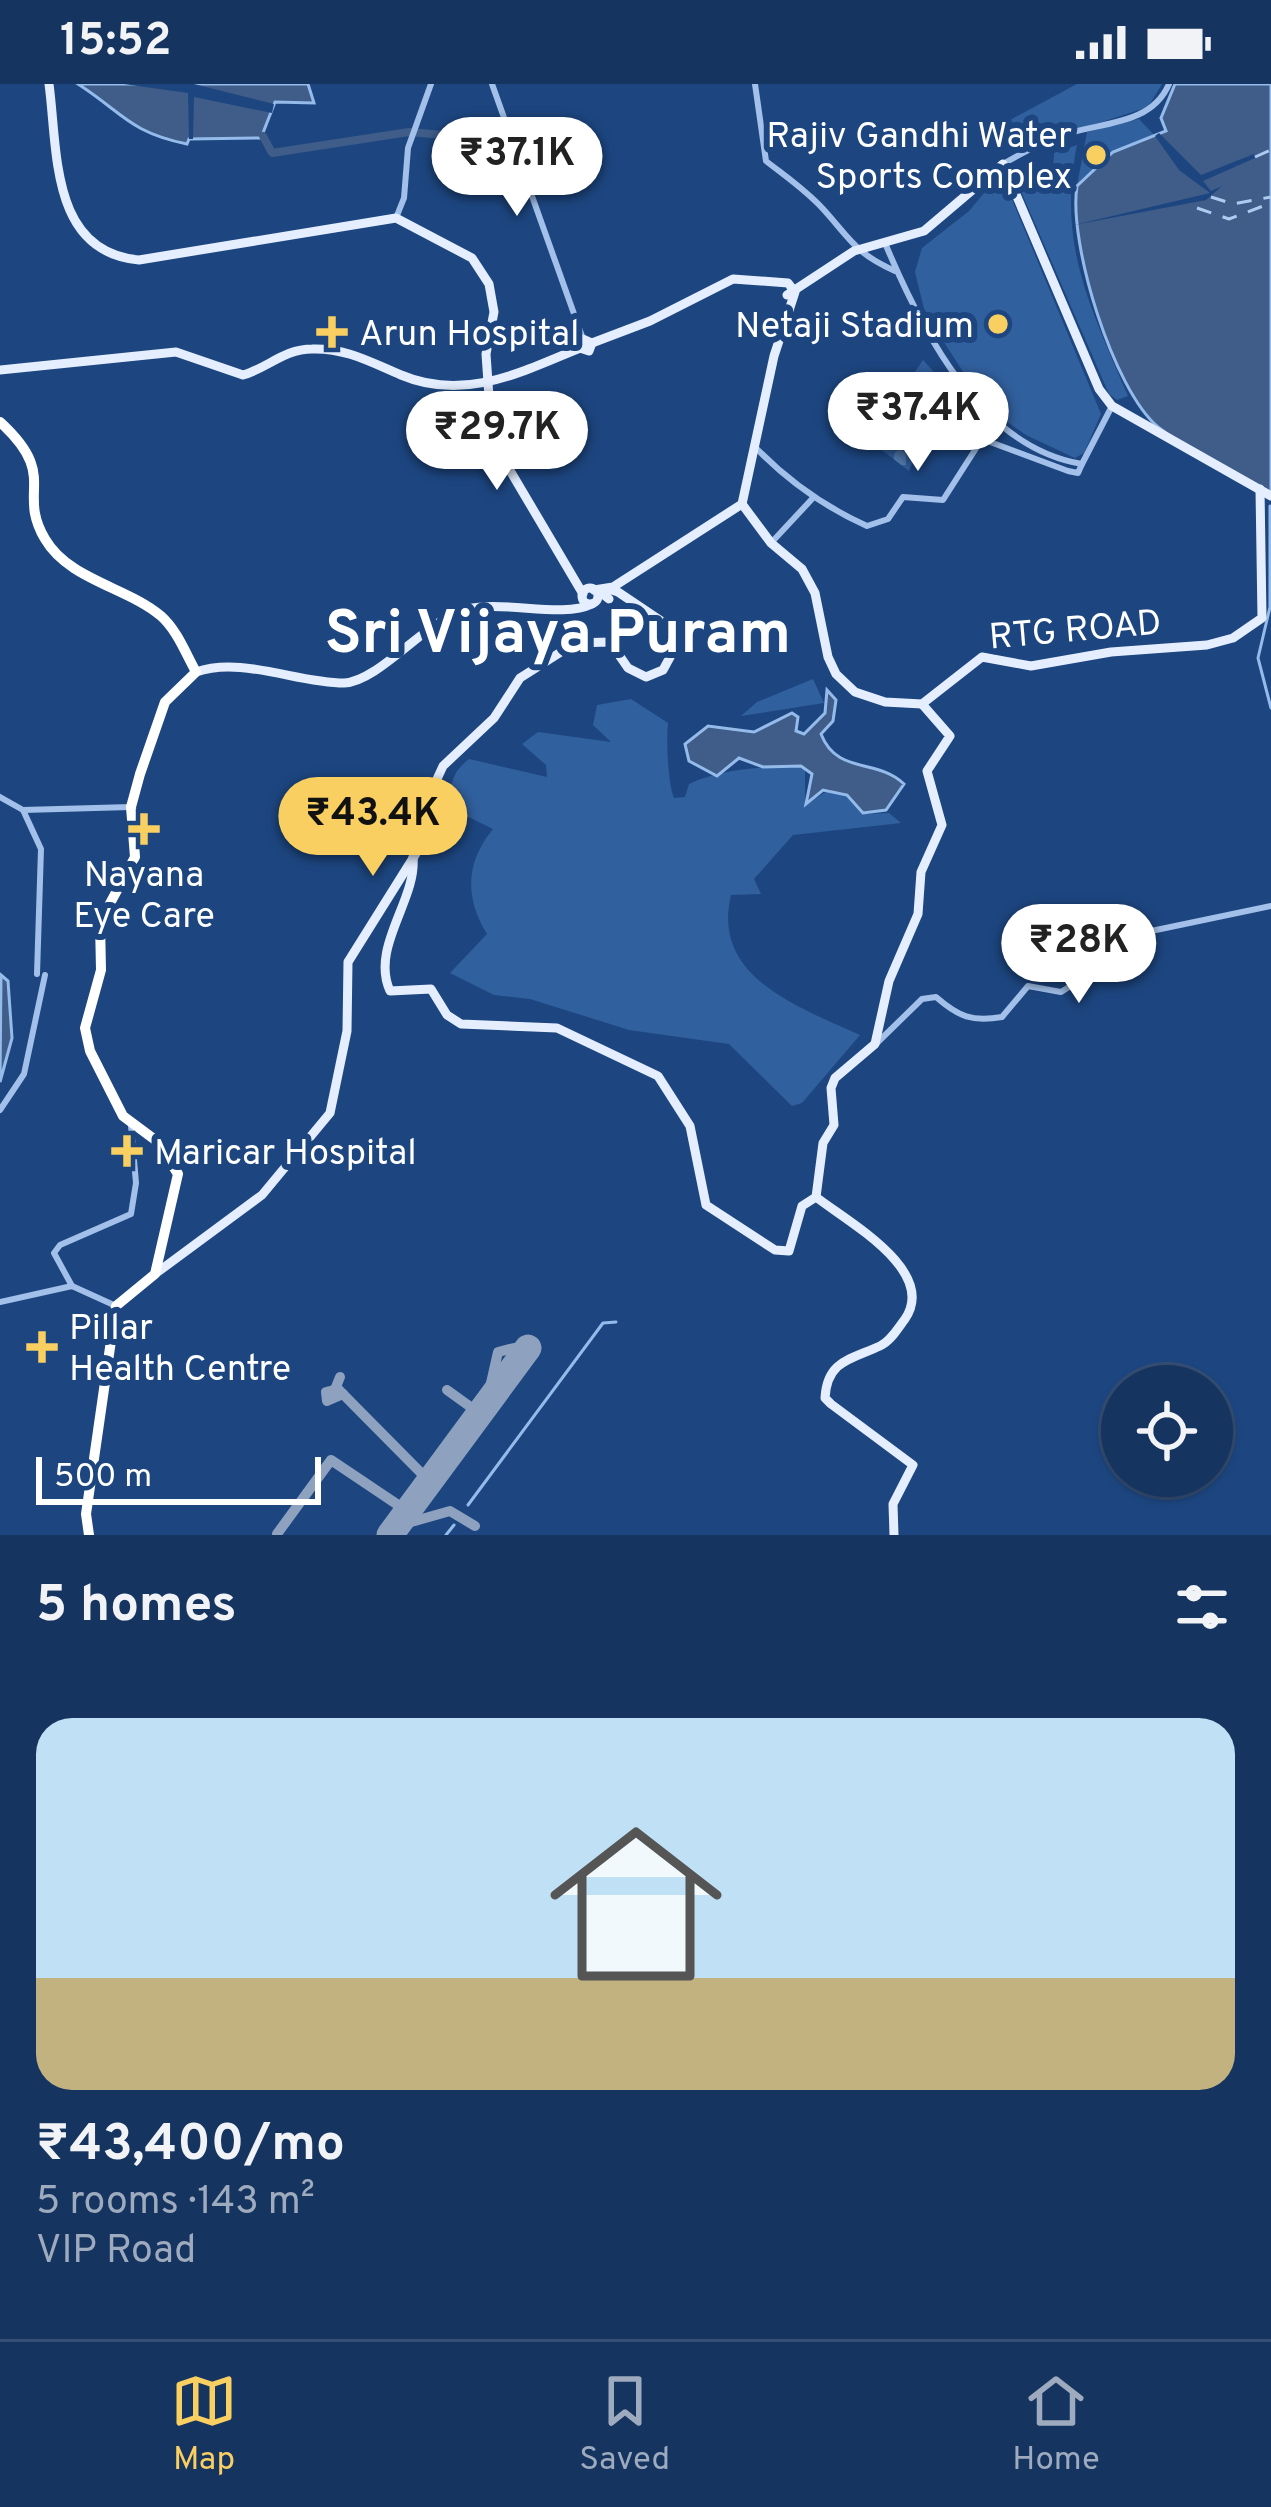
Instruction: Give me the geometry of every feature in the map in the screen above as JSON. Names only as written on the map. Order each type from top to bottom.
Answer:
[{"type":"highway","points":[[0,422],[34,462],[36,513],[46,542],[96,582],[140,601],[166,620],[196,672],[165,702],[131,807],[135,857],[104,910],[101,970],[85,1028],[96,1064],[131,1123],[158,1142],[178,1174],[155,1274],[116,1306],[86,1514],[89,1535]]},
{"type":"main road","points":[[49,84],[66,208],[85,235],[110,254],[140,260],[396,218],[463,252],[484,275],[494,312],[486,353],[492,440],[590,596]]},
{"type":"main road","points":[[0,370],[176,352],[243,375],[308,349],[349,352],[426,383],[488,385],[650,321],[734,279],[787,292],[854,251],[924,231],[1003,164],[1112,406],[1271,496]]},
{"type":"main road","points":[[612,593],[627,575],[742,504],[787,292]]},
{"type":"main road","name":"RTG ROAD","points":[[922,704],[982,657],[1031,666],[1111,652],[1208,645],[1249,630],[1262,618],[1260,489]]},
{"type":"main road","points":[[196,672],[233,669],[347,683],[458,611],[502,603],[566,608],[590,596],[612,593],[634,601],[682,635],[656,675],[636,674],[610,642],[596,640],[574,643],[520,678],[494,718],[437,777],[392,926],[386,973],[390,991],[435,990],[447,1015],[471,1027],[556,1028],[652,1072],[676,1097],[690,1126],[703,1201],[775,1250],[793,1248],[802,1206],[816,1197],[824,1143],[834,1125],[830,1088],[835,1078],[875,1044],[889,981],[918,914],[921,872],[942,825],[927,772],[951,737],[922,704],[885,702],[855,692],[836,674],[815,593],[802,569],[771,543],[742,504]]},
{"type":"main road","points":[[155,1274],[262,1195],[330,1113],[347,1031],[348,962],[413,857]]},
{"type":"main road","points":[[816,1197],[902,1268],[914,1291],[911,1309],[888,1341],[852,1354],[826,1384],[825,1398],[831,1404],[913,1465],[893,1504],[894,1535]]},
{"type":"street","points":[[396,218],[412,133],[431,84]]},
{"type":"street","points":[[492,84],[585,343]]},
{"type":"street","points":[[754,84],[766,161],[784,171],[822,207],[854,251],[895,272]]},
{"type":"street","points":[[1003,164],[1060,136],[1138,116],[1160,101],[1169,84]]},
{"type":"street","points":[[885,243],[895,272],[937,350],[996,421],[1082,464]]},
{"type":"street","points":[[756,448],[812,499],[876,526],[903,497],[943,500],[982,440],[1078,473],[1112,406]]},
{"type":"street","points":[[771,543],[812,499]]},
{"type":"street","points":[[0,797],[23,810],[131,807]]},
{"type":"street","points":[[0,1110],[24,1074],[41,974],[41,849],[23,810]]},
{"type":"street","points":[[875,1044],[922,999],[935,997],[956,1015],[975,1022],[1002,1017],[1028,986],[1061,992],[1077,982],[1112,939],[1271,906]]},
{"type":"street","points":[[72,1286],[54,1252],[60,1245],[131,1214],[136,1183],[131,1123]]},
{"type":"street","points":[[0,1302],[72,1286],[116,1306]]},
{"type":"green space","points":[[1077,84],[1162,84],[1148,107],[1028,146],[1010,120]]},
{"type":"green space","name":"Rajiv Gandhi Water Sports Complex","points":[[1139,119],[1155,136],[1113,152],[1077,186],[1087,132]]},
{"type":"green space","points":[[1077,145],[1071,213],[1074,244],[1090,303],[1128,396],[1117,400],[1109,394],[1020,189],[1053,170],[1054,153]]},
{"type":"green space","name":"Netaji Stadium","points":[[1001,173],[1101,414],[1084,453],[1075,458],[1026,435],[986,407],[925,313],[915,272],[922,248],[969,211]]},
{"type":"green space","points":[[923,360],[944,383],[909,471],[870,441]]},
{"type":"green space","points":[[813,679],[824,703],[741,716],[757,702]]},
{"type":"green space","points":[[631,699],[668,723],[674,798],[685,797],[689,784],[717,774],[805,765],[805,805],[832,788],[853,796],[865,814],[889,813],[901,823],[793,835],[754,879],[761,894],[731,895],[728,924],[734,948],[747,968],[787,1000],[860,1035],[802,1103],[792,1106],[729,1044],[629,1030],[530,999],[494,995],[450,973],[487,934],[475,907],[471,881],[477,855],[493,829],[454,810],[451,787],[458,770],[469,759],[547,777],[546,765],[522,744],[538,732],[611,742],[593,725],[597,705]]},
{"type":"shaded area","points":[[78,84],[308,84],[314,103],[275,102],[261,138],[189,139],[187,144],[139,127]]},
{"type":"shaded area","points":[[1175,84],[1271,84],[1271,493],[1171,436],[1141,408],[1110,349],[1087,277],[1076,211],[1077,186],[1113,152],[1166,131],[1161,118]]},
{"type":"shaded area","points":[[827,690],[836,700],[833,721],[821,734],[828,747],[847,761],[882,771],[904,784],[886,810],[863,813],[847,795],[823,790],[806,804],[812,774],[801,766],[763,767],[739,758],[717,776],[689,761],[685,744],[708,726],[754,732],[792,713],[798,717],[796,731],[804,734],[825,713]]},
{"type":"shaded area","points":[[1,975],[8,981],[12,1038],[0,1082]]},
{"type":"pier","points":[[124,84],[194,84],[274,104],[272,113],[194,97],[193,139],[189,139],[188,93]]},
{"type":"pier","points":[[1159,133],[1201,175],[1254,154],[1255,158],[1203,181],[1211,191],[1222,186],[1206,200],[1074,225],[1210,193],[1179,170],[1155,136]]},
{"type":"waterway","points":[[263,136],[272,153],[409,132],[443,135],[473,157],[509,145]]},
{"type":"waterway","points":[[1270,506],[1270,607],[1258,658],[1271,708]]},
{"type":"waterway","points":[[468,1505],[603,1323],[616,1322]]},
{"type":"waterway","points":[[446,1535],[454,1525]]},
{"type":"ferry route","points":[[1255,157],[1271,150]]},
{"type":"ferry route","points":[[1211,197],[1233,204],[1271,197]]},
{"type":"ferry route","points":[[1197,208],[1229,219],[1271,203]]},
{"type":"taxiway","points":[[486,1405],[498,1352],[514,1348],[525,1352],[526,1361],[507,1376]]},
{"type":"taxiway","points":[[340,1377],[336,1387],[429,1481]]},
{"type":"taxiway","points":[[338,1389],[326,1392],[327,1401],[343,1394]]},
{"type":"taxiway","points":[[447,1390],[479,1413]]},
{"type":"taxiway","points":[[277,1534],[331,1460],[407,1511]]},
{"type":"taxiway","points":[[397,1526],[450,1511],[475,1526]]},
{"type":"runway","points":[[390,1535],[528,1348]]},
{"type":"place","name":"Rajiv Gandhi Water Sports Complex","points":[[1096,155]]},
{"type":"place","name":"Netaji Stadium","points":[[998,324]]},
{"type":"place","name":"Arun Hospital","points":[[332,332]]},
{"type":"place","name":"Nayana Eye Care","points":[[144,829]]},
{"type":"place","name":"Maricar Hospital","points":[[127,1151]]},
{"type":"place","name":"Pillar Health Centre","points":[[42,1347]]},
{"type":"district","name":"Sri Vijaya Puram","points":[[558,631]]}]
